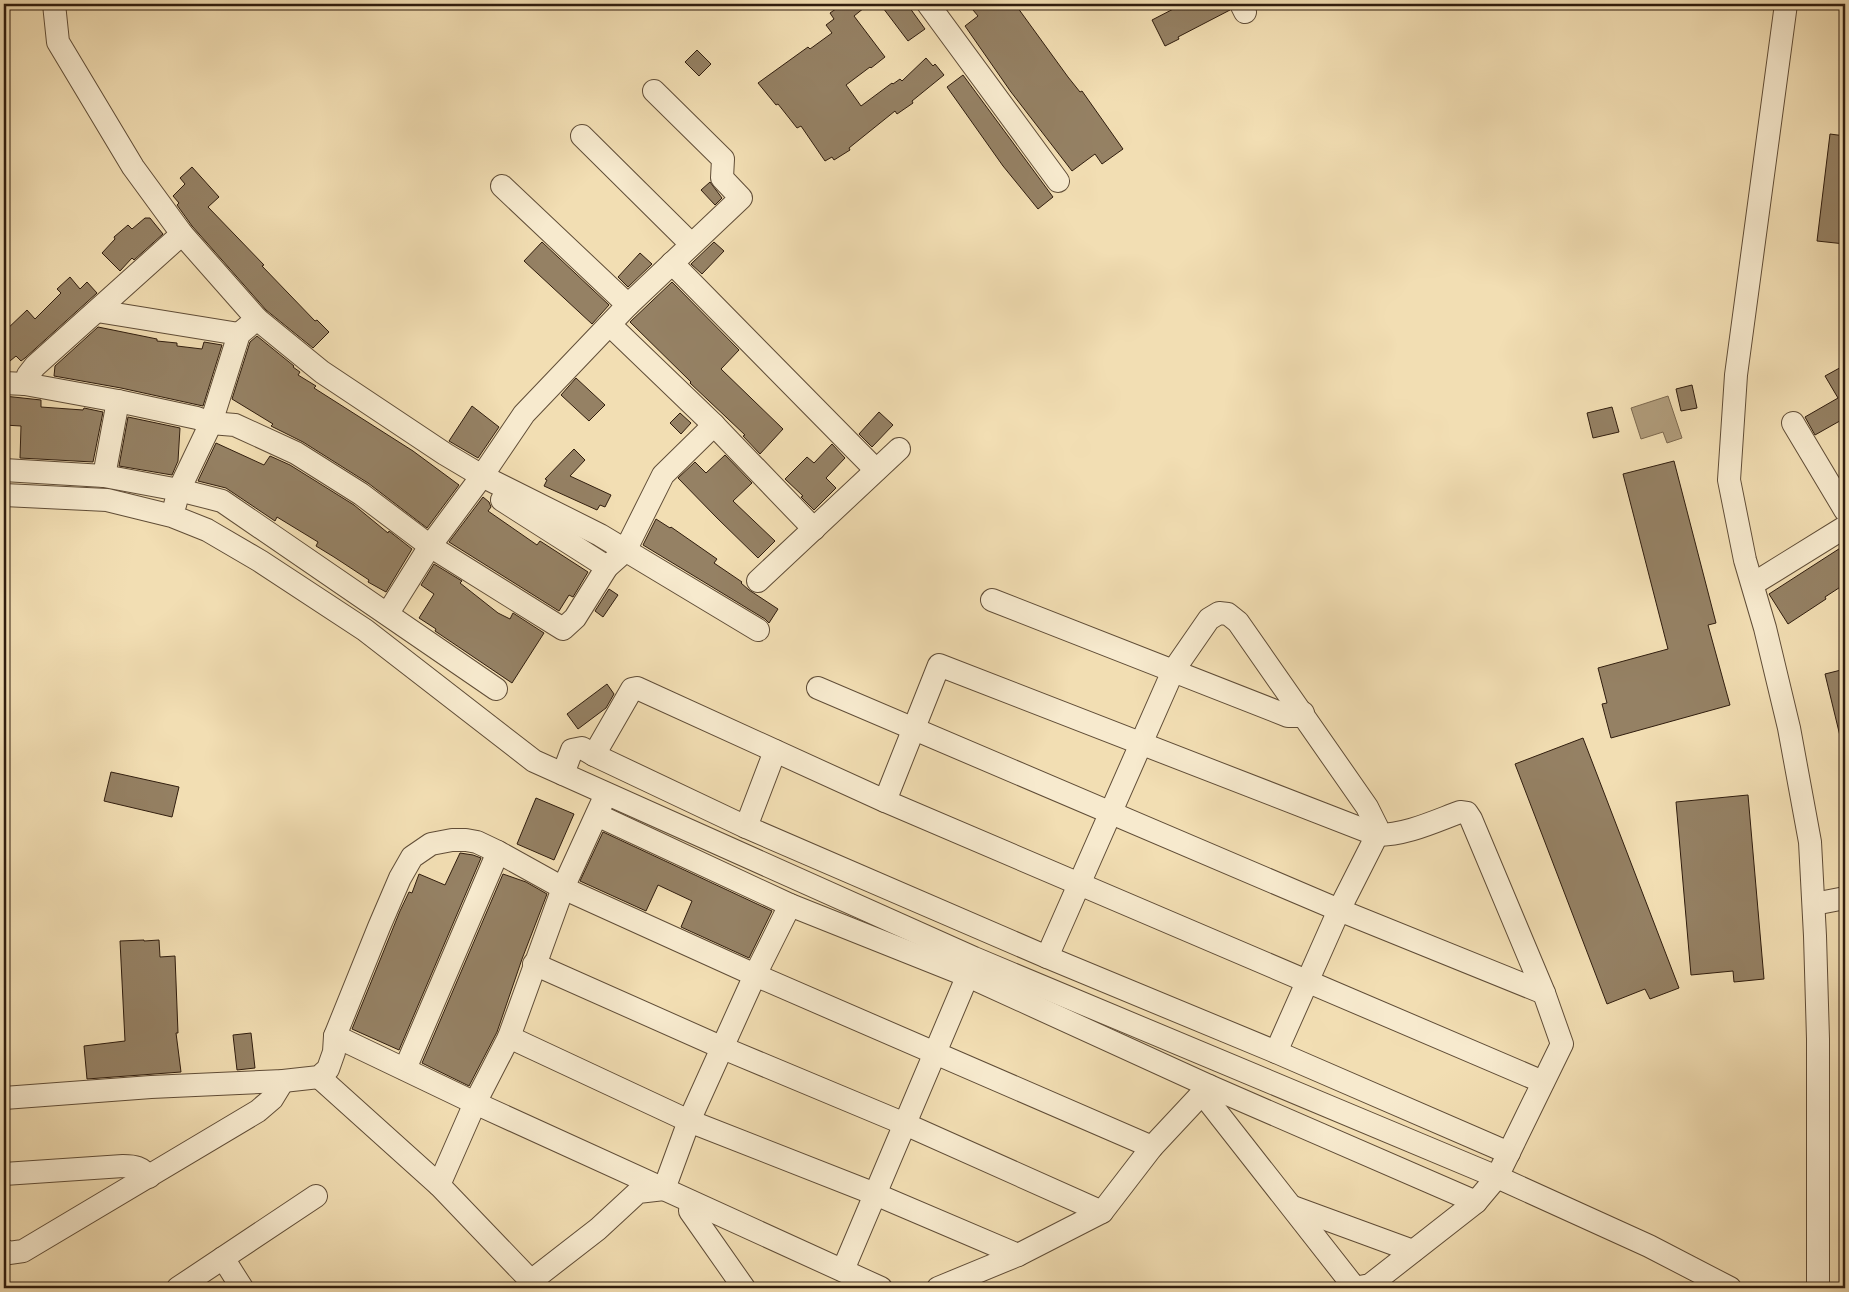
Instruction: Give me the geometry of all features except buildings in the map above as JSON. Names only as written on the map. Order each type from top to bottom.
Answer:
[{"type":"street","points":[[54,4],[58,42],[133,167],[182,234],[257,319],[322,372],[445,454],[607,567]]},
{"type":"street","points":[[928,4],[1058,181]]},
{"type":"street","points":[[1786,4],[1736,375],[1729,480],[1745,560],[1753,584],[1793,747],[1810,842],[1818,1039],[1818,1288]]},
{"type":"street","points":[[388,614],[430,546],[524,414],[628,305],[741,198],[722,178],[723,159],[654,91]]},
{"type":"street","points":[[582,136],[691,244]]},
{"type":"street","points":[[502,186],[628,305]]},
{"type":"street","points":[[14,384],[28,375],[35,366],[182,234]]},
{"type":"street","points":[[672,263],[876,470]]},
{"type":"street","points":[[98,311],[239,334]]},
{"type":"street","points":[[172,516],[179,490],[211,423],[239,334],[257,319]]},
{"type":"street","points":[[610,325],[714,425],[814,529]]},
{"type":"street","points":[[14,384],[118,401],[197,418],[211,423],[235,425],[296,454],[361,494],[430,546],[563,629],[575,618],[607,567],[624,551],[663,475],[714,425]]},
{"type":"street","points":[[104,476],[118,401]]},
{"type":"street","points":[[1794,423],[1845,510]]},
{"type":"street","points":[[758,581],[899,449]]},
{"type":"street","points":[[4,470],[104,476],[179,490],[222,501],[496,689]]},
{"type":"street","points":[[479,479],[600,535],[758,630]]},
{"type":"street","points":[[4,495],[107,500],[172,516],[207,530],[260,560],[365,630],[534,761],[971,967],[1206,1089],[1476,1202]]},
{"type":"street","points":[[1753,584],[1845,527]]},
{"type":"street","points":[[992,600],[1288,716],[1303,714]]},
{"type":"street","points":[[1047,957],[1173,671],[1210,620],[1219,613],[1228,614],[1238,622],[1303,714],[1375,819],[1377,827],[1377,835],[1339,910],[1276,1052]]},
{"type":"street","points":[[885,801],[939,665],[1142,742],[1377,835],[1391,835],[1408,831],[1460,812],[1467,813],[1544,993],[1562,1044],[1497,1177],[1476,1202],[1370,1285],[1354,1288],[1206,1089]]},
{"type":"street","points":[[594,755],[632,689],[637,688],[885,801],[1543,1082]]},
{"type":"street","points":[[818,688],[1339,910],[1544,993]]},
{"type":"street","points":[[563,774],[572,750],[582,748],[746,827],[1509,1153]]},
{"type":"street","points":[[746,827],[775,751]]},
{"type":"street","points":[[439,1185],[475,1104],[509,1037],[563,888],[606,794]]},
{"type":"street","points":[[597,815],[790,905],[971,967],[1497,1177],[1648,1246],[1730,1288]]},
{"type":"street","points":[[4,1098],[283,1081],[319,1077],[328,1069],[334,1052],[335,1036],[400,878],[412,857],[431,844],[452,840],[466,840],[477,842],[563,888],[756,975],[1152,1147]]},
{"type":"street","points":[[405,1069],[498,852]]},
{"type":"street","points":[[1814,904],[1845,898]]},
{"type":"street","points":[[664,1189],[689,1121],[790,905]]},
{"type":"street","points":[[534,964],[723,1048],[905,1124],[1102,1212]]},
{"type":"street","points":[[843,1270],[971,967]]},
{"type":"street","points":[[335,1036],[475,1104],[881,1288]]},
{"type":"street","points":[[509,1037],[689,1121],[875,1194],[1018,1255]]},
{"type":"street","points":[[319,1077],[439,1185],[531,1281],[598,1229],[638,1192],[664,1189]]},
{"type":"street","points":[[4,1250],[9,1253],[23,1251],[258,1111],[272,1099],[283,1081]]},
{"type":"street","points":[[938,1288],[1018,1255],[1102,1212],[1152,1147],[1206,1089]]},
{"type":"street","points":[[4,1174],[137,1166],[149,1177]]},
{"type":"street","points":[[178,1288],[316,1196]]},
{"type":"street","points":[[691,1202],[690,1211],[744,1288]]},
{"type":"street","points":[[1293,1207],[1413,1251]]},
{"type":"street","points":[[223,1258],[242,1288]]},
{"type":"shaded area","points":[[1668,396],[1682,438],[1667,443],[1663,432],[1641,439],[1631,408]]}]
